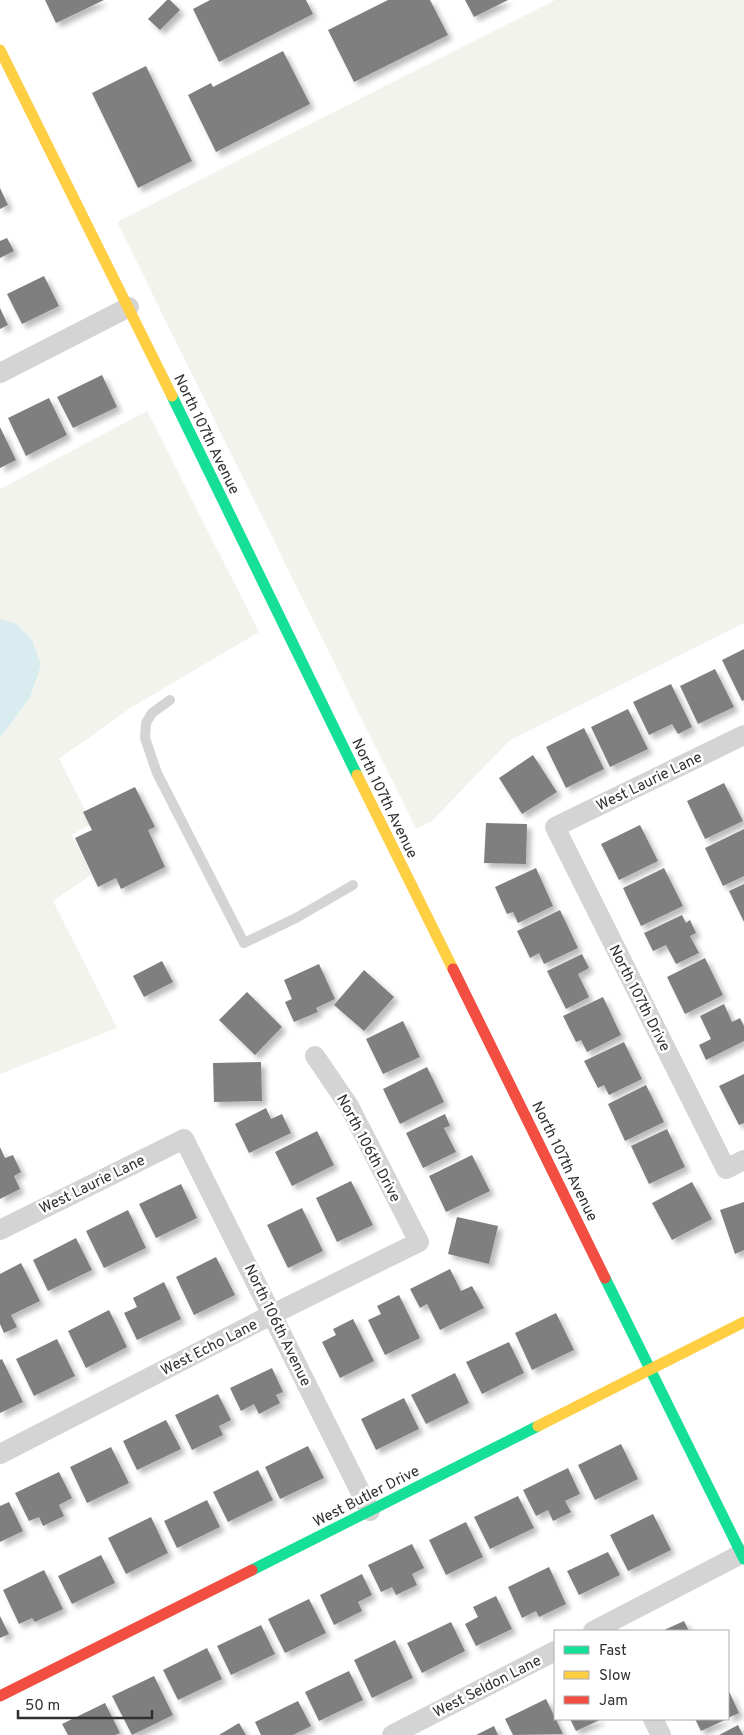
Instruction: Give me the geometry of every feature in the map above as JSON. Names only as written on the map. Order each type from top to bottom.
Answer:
[{"type":"street","name":"North 107th Avenue","points":[[0,50],[129,308],[291,641],[743,1556]]},
{"type":"street","points":[[0,374],[129,308]]},
{"type":"street","name":"West Laurie Lane","points":[[555,827],[742,742]]},
{"type":"street","name":"North 107th Drive","points":[[555,827],[726,1169],[744,1160]]},
{"type":"street","name":"North 106th Drive","points":[[316,1056],[349,1106],[418,1242]]},
{"type":"street","name":"West Laurie Lane","points":[[0,1230],[184,1139]]},
{"type":"street","name":"North 106th Avenue","points":[[184,1139],[370,1511]]},
{"type":"street","name":"West Echo Lane","points":[[0,1454],[418,1242]]},
{"type":"street","name":"West Butler Drive","points":[[0,1696],[744,1322]]},
{"type":"street","points":[[603,1629],[743,1556]]},
{"type":"street","name":"West Seldon Lane","points":[[392,1735],[554,1652]]},
{"type":"street","points":[[654,1720],[661,1735]]},
{"type":"lane","points":[[170,700],[152,713],[146,723],[145,738],[157,773],[244,943],[296,918],[353,886]]},
{"type":"shaded area","points":[[555,0],[744,0],[744,623],[509,741],[432,821],[416,829],[117,222]]},
{"type":"shaded area","points":[[147,411],[259,632],[132,707],[59,759],[92,823],[72,835],[91,875],[53,901],[117,1028],[0,1074],[0,489]]},
{"type":"shaded area","points":[[0,619],[16,624],[32,640],[41,665],[30,697],[0,738]]},
{"type":"building","points":[[45,0],[104,0],[56,23]]},
{"type":"building","points":[[167,0],[170,0],[180,10],[160,30],[148,19]]},
{"type":"building","points":[[210,0],[306,0],[313,14],[219,62],[193,9]]},
{"type":"building","points":[[388,0],[430,0],[448,35],[354,82],[328,30]]},
{"type":"building","points":[[465,0],[508,0],[474,17]]},
{"type":"building","points":[[283,51],[310,104],[216,152],[188,95],[211,83],[213,87]]},
{"type":"building","points":[[146,66],[192,161],[138,188],[92,93]]},
{"type":"building","points":[[0,188],[8,205],[0,209]]},
{"type":"building","points":[[7,238],[14,251],[0,258],[0,241]]},
{"type":"building","points":[[44,276],[59,306],[22,324],[7,294]]},
{"type":"building","points":[[0,308],[8,325],[0,329]]},
{"type":"building","points":[[102,375],[117,407],[73,428],[57,397]]},
{"type":"building","points":[[49,398],[67,435],[26,456],[8,418]]},
{"type":"building","points":[[0,427],[16,460],[0,468]]},
{"type":"building","points":[[744,649],[744,700],[742,701],[722,660]]},
{"type":"building","points":[[715,669],[734,707],[698,724],[680,686]]},
{"type":"building","points":[[671,684],[692,727],[678,734],[672,724],[649,735],[633,702]]},
{"type":"building","points":[[628,709],[648,749],[610,767],[591,727]]},
{"type":"building","points":[[584,728],[604,769],[566,788],[546,747]]},
{"type":"building","points":[[533,755],[557,792],[522,814],[499,778]]},
{"type":"building","points":[[724,783],[743,821],[705,839],[687,801]]},
{"type":"building","points":[[135,787],[155,827],[148,830],[165,867],[121,889],[116,878],[98,887],[75,838],[92,830],[83,812]]},
{"type":"building","points":[[486,823],[527,824],[526,864],[484,863]]},
{"type":"building","points":[[640,825],[658,861],[619,880],[601,844]]},
{"type":"building","points":[[744,829],[744,876],[723,886],[705,848]]},
{"type":"building","points":[[536,868],[553,906],[518,923],[513,912],[507,914],[495,887]]},
{"type":"building","points":[[664,868],[683,906],[641,926],[623,888]]},
{"type":"building","points":[[744,884],[744,922],[729,891]]},
{"type":"building","points":[[560,910],[578,948],[544,964],[539,953],[530,958],[517,931]]},
{"type":"building","points":[[682,915],[686,923],[690,920],[696,933],[690,936],[699,953],[676,964],[666,945],[653,951],[644,933]]},
{"type":"building","points":[[582,954],[589,968],[578,974],[589,997],[566,1009],[547,971]]},
{"type":"building","points":[[705,958],[723,995],[685,1014],[667,977]]},
{"type":"building","points":[[162,961],[173,982],[144,997],[133,976]]},
{"type":"building","points":[[319,964],[335,999],[316,1008],[318,1012],[294,1022],[285,1002],[292,999],[284,980]]},
{"type":"building","points":[[364,970],[394,997],[364,1031],[334,1005]]},
{"type":"building","points":[[247,992],[282,1027],[255,1055],[219,1020]]},
{"type":"building","points":[[603,997],[621,1035],[587,1052],[581,1040],[576,1042],[563,1016]]},
{"type":"building","points":[[724,1004],[732,1022],[740,1018],[744,1026],[744,1041],[706,1060],[699,1045],[711,1039],[700,1016]]},
{"type":"building","points":[[403,1021],[420,1057],[383,1074],[366,1039]]},
{"type":"building","points":[[624,1042],[642,1079],[609,1095],[604,1085],[598,1088],[584,1061]]},
{"type":"building","points":[[261,1062],[262,1101],[214,1102],[213,1063]]},
{"type":"building","points":[[427,1067],[444,1102],[400,1124],[383,1089]]},
{"type":"building","points":[[744,1074],[744,1123],[739,1125],[719,1086]]},
{"type":"building","points":[[646,1085],[664,1122],[625,1141],[608,1104]]},
{"type":"building","points":[[266,1108],[271,1119],[282,1114],[291,1133],[249,1153],[235,1124]]},
{"type":"building","points":[[445,1114],[450,1126],[444,1128],[456,1152],[423,1168],[406,1133]]},
{"type":"building","points":[[667,1129],[685,1167],[649,1184],[631,1146]]},
{"type":"building","points":[[317,1131],[334,1165],[292,1186],[275,1152]]},
{"type":"building","points":[[0,1147],[5,1158],[13,1155],[21,1172],[14,1176],[20,1189],[0,1199]]},
{"type":"building","points":[[472,1155],[490,1191],[446,1212],[429,1176]]},
{"type":"building","points":[[351,1181],[373,1225],[337,1242],[316,1198]]},
{"type":"building","points":[[692,1182],[712,1219],[672,1240],[652,1203]]},
{"type":"building","points":[[181,1184],[197,1218],[156,1238],[139,1204]]},
{"type":"building","points":[[744,1202],[744,1250],[735,1254],[720,1210]]},
{"type":"building","points":[[302,1208],[323,1251],[288,1268],[267,1225]]},
{"type":"building","points":[[128,1210],[146,1248],[104,1268],[86,1231]]},
{"type":"building","points":[[457,1217],[498,1226],[489,1264],[448,1254]]},
{"type":"building","points":[[76,1238],[92,1270],[48,1291],[33,1260]]},
{"type":"building","points":[[216,1257],[235,1295],[194,1315],[176,1277]]},
{"type":"building","points":[[21,1263],[40,1301],[11,1315],[17,1327],[4,1333],[0,1324],[0,1274]]},
{"type":"building","points":[[450,1269],[461,1291],[472,1286],[484,1308],[440,1330],[427,1304],[420,1308],[410,1289]]},
{"type":"building","points":[[164,1282],[181,1319],[137,1340],[124,1313],[137,1307],[133,1298]]},
{"type":"building","points":[[399,1295],[420,1338],[385,1355],[368,1320],[381,1314],[377,1306]]},
{"type":"building","points":[[109,1310],[127,1347],[86,1368],[68,1331]]},
{"type":"building","points":[[556,1313],[574,1350],[532,1370],[515,1333]]},
{"type":"building","points":[[353,1319],[374,1361],[340,1378],[322,1342],[336,1335],[333,1329]]},
{"type":"building","points":[[57,1339],[75,1376],[34,1396],[16,1359]]},
{"type":"building","points":[[509,1342],[524,1373],[482,1394],[466,1362]]},
{"type":"building","points":[[2,1359],[23,1402],[0,1413],[0,1360]]},
{"type":"building","points":[[272,1368],[283,1392],[276,1395],[280,1403],[259,1414],[254,1404],[241,1411],[230,1388]]},
{"type":"building","points":[[455,1373],[469,1403],[426,1424],[411,1395]]},
{"type":"building","points":[[218,1394],[231,1420],[219,1426],[223,1435],[192,1450],[175,1415]]},
{"type":"building","points":[[404,1398],[419,1429],[376,1450],[361,1419]]},
{"type":"building","points":[[166,1420],[181,1449],[137,1470],[123,1441]]},
{"type":"building","points":[[621,1444],[638,1479],[595,1500],[578,1465]]},
{"type":"building","points":[[308,1446],[324,1478],[280,1499],[265,1467]]},
{"type":"building","points":[[111,1447],[129,1483],[87,1503],[70,1467]]},
{"type":"building","points":[[568,1468],[580,1494],[565,1501],[571,1512],[553,1521],[548,1510],[536,1516],[523,1490]]},
{"type":"building","points":[[258,1470],[273,1500],[228,1522],[213,1492]]},
{"type":"building","points":[[59,1472],[72,1498],[59,1505],[64,1516],[43,1526],[39,1517],[29,1521],[15,1493]]},
{"type":"building","points":[[518,1496],[534,1528],[490,1549],[474,1517]]},
{"type":"building","points":[[207,1500],[220,1527],[177,1548],[164,1521]]},
{"type":"building","points":[[9,1502],[23,1531],[0,1542],[0,1506]]},
{"type":"building","points":[[653,1514],[671,1550],[628,1571],[610,1535]]},
{"type":"building","points":[[151,1517],[168,1553],[126,1574],[108,1538]]},
{"type":"building","points":[[466,1522],[483,1557],[446,1575],[429,1540]]},
{"type":"building","points":[[412,1544],[424,1568],[412,1574],[417,1585],[396,1595],[392,1587],[381,1592],[368,1565]]},
{"type":"building","points":[[608,1552],[620,1575],[579,1595],[567,1571]]},
{"type":"building","points":[[101,1555],[115,1583],[72,1604],[58,1576]]},
{"type":"building","points":[[549,1567],[566,1604],[539,1617],[536,1611],[522,1618],[508,1587]]},
{"type":"building","points":[[44,1570],[63,1609],[35,1622],[32,1618],[19,1624],[3,1590]]},
{"type":"building","points":[[362,1574],[372,1595],[358,1602],[362,1611],[334,1625],[320,1595]]},
{"type":"building","points":[[496,1596],[512,1629],[476,1646],[465,1624],[478,1617],[473,1607]]},
{"type":"building","points":[[309,1599],[326,1633],[285,1653],[268,1619]]},
{"type":"building","points":[[0,1616],[9,1634],[0,1638]]},
{"type":"building","points":[[684,1621],[688,1630],[664,1630]]},
{"type":"building","points":[[451,1622],[465,1651],[422,1673],[407,1643]]},
{"type":"building","points":[[261,1625],[275,1654],[231,1675],[217,1646]]},
{"type":"building","points":[[395,1640],[413,1678],[372,1698],[354,1660]]},
{"type":"building","points":[[207,1648],[222,1679],[178,1700],[163,1670]]},
{"type":"building","points":[[349,1671],[363,1700],[319,1721],[305,1692]]},
{"type":"building","points":[[154,1676],[173,1715],[132,1735],[112,1696]]},
{"type":"building","points":[[729,1691],[739,1713],[729,1718]]},
{"type":"building","points":[[546,1699],[554,1715],[554,1720],[556,1720],[563,1734],[513,1735],[505,1719]]},
{"type":"building","points":[[298,1701],[311,1726],[293,1735],[261,1735],[255,1722]]},
{"type":"building","points":[[105,1703],[120,1733],[115,1735],[68,1735],[62,1724]]},
{"type":"building","points":[[570,1720],[600,1720],[576,1731]]},
{"type":"building","points":[[696,1720],[725,1720],[701,1731]]},
{"type":"building","points":[[239,1723],[246,1735],[219,1735]]},
{"type":"building","points":[[738,1725],[743,1735],[719,1735]]},
{"type":"building","points":[[494,1726],[498,1735],[476,1735]]},
{"type":"traffic: fast","points":[[172,396],[357,775]]},
{"type":"traffic: fast","points":[[605,1278],[744,1559]]},
{"type":"traffic: fast","points":[[252,1570],[538,1426]]},
{"type":"traffic: slow","points":[[0,50],[172,396]]},
{"type":"traffic: slow","points":[[357,775],[453,969]]},
{"type":"traffic: slow","points":[[538,1426],[744,1322]]},
{"type":"traffic: jam","points":[[453,969],[605,1278]]},
{"type":"traffic: jam","points":[[0,1696],[252,1570]]}]
